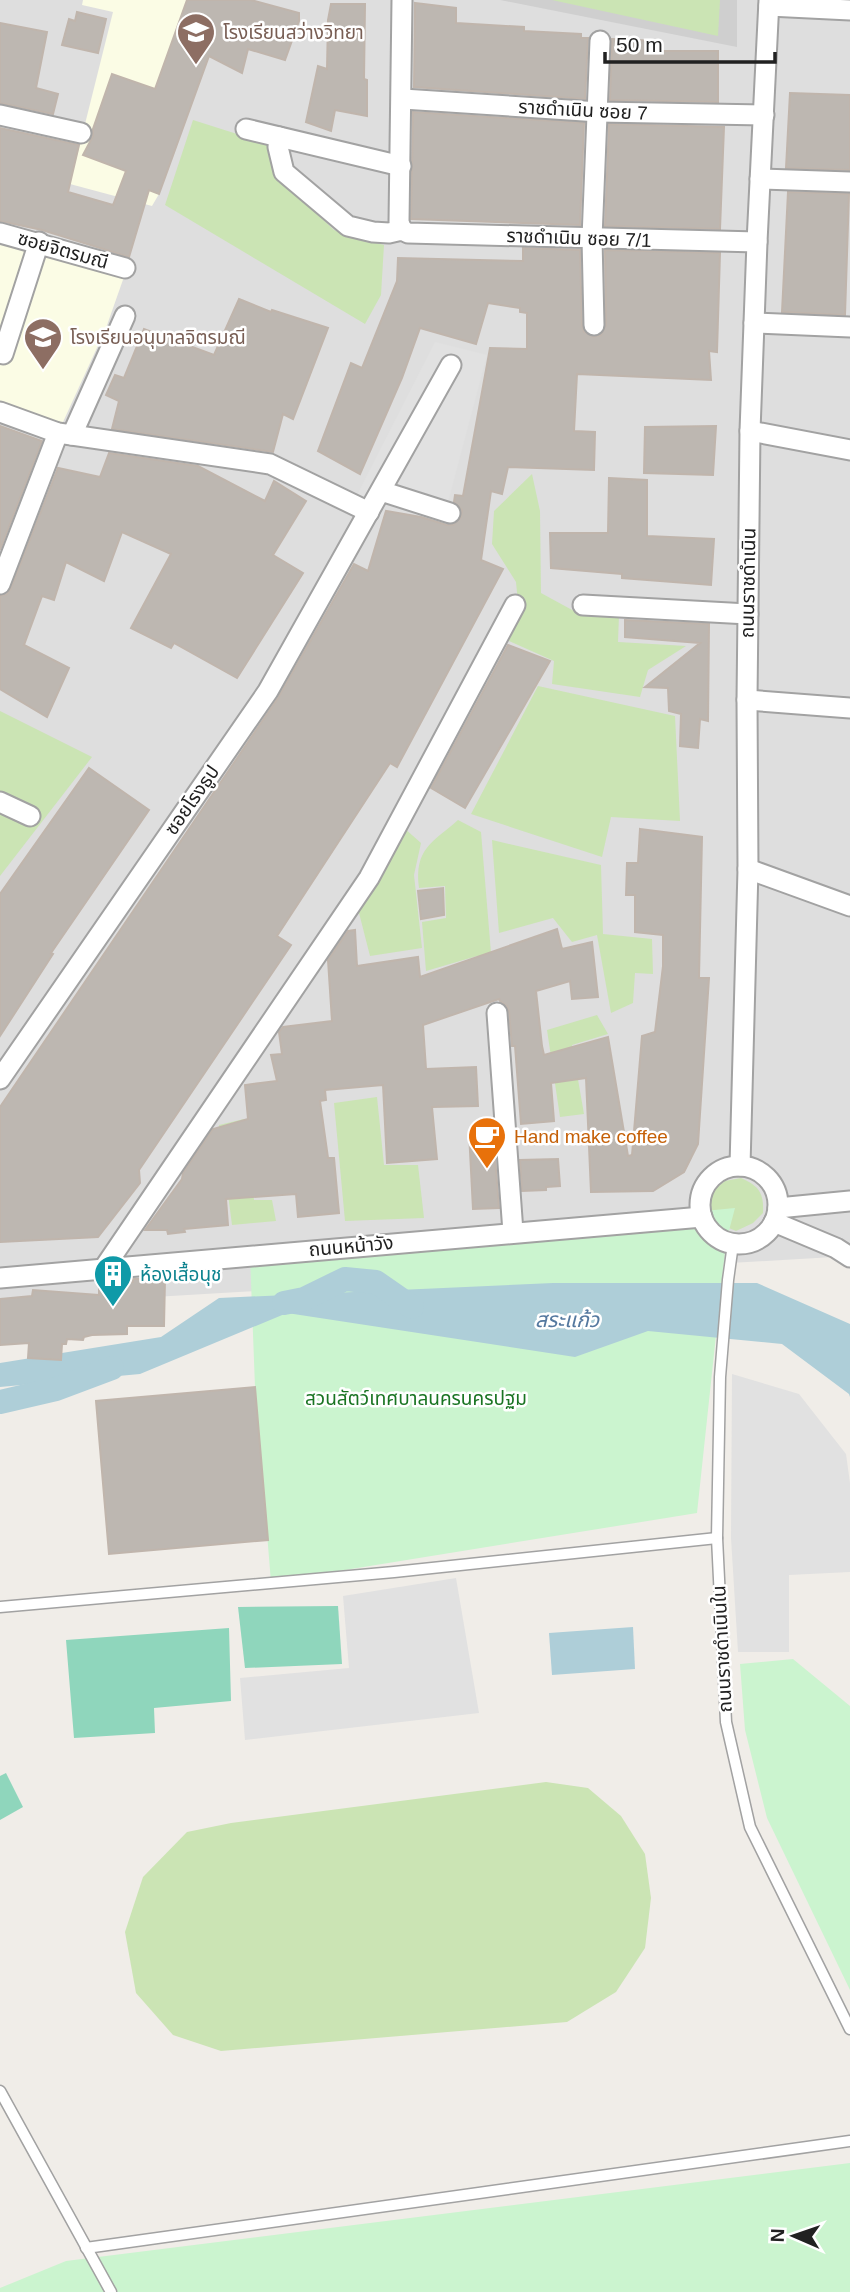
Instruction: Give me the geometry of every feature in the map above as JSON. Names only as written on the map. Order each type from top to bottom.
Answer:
[{"type":"street","points":[[402,0],[399,222],[402,230]]},
{"type":"street","points":[[769,3],[850,10]]},
{"type":"street","name":"ถนนราชดำเนิน","points":[[740,1167],[748,869],[750,431],[769,3]]},
{"type":"street","points":[[594,325],[592,238],[600,41]]},
{"type":"street","name":"ราชดำเนิน ซอย 7","points":[[402,99],[599,112],[764,115]]},
{"type":"street","points":[[0,114],[81,133]]},
{"type":"street","points":[[246,129],[401,166]]},
{"type":"street","name":"ราชดำเนิน ซอย 7/1","points":[[279,137],[278,147],[284,172],[348,226],[373,232],[402,230],[408,233],[757,242]]},
{"type":"street","points":[[760,179],[850,182]]},
{"type":"street","name":"ซอยจิตรมณี","points":[[0,233],[125,268]]},
{"type":"street","points":[[3,355],[39,242]]},
{"type":"street","points":[[0,584],[65,434],[125,316]]},
{"type":"street","points":[[754,323],[850,327]]},
{"type":"street","name":"ซอยโรงธูป","points":[[0,1079],[268,691],[451,365]]},
{"type":"street","points":[[0,412],[65,434],[270,464],[369,512]]},
{"type":"street","points":[[750,431],[850,450]]},
{"type":"street","points":[[381,491],[450,513]]},
{"type":"street","points":[[104,1268],[369,878],[515,605]]},
{"type":"street","points":[[583,605],[748,614]]},
{"type":"street","points":[[747,700],[850,708]]},
{"type":"street","points":[[0,802],[30,816]]},
{"type":"street","points":[[748,869],[850,906]]},
{"type":"street","points":[[497,1013],[513,1232]]},
{"type":"street","points":[[740,1167],[763,1175],[771,1184],[777,1196],[776,1215],[767,1233],[757,1240],[733,1244],[713,1235],[702,1217],[700,1204],[702,1192],[717,1173],[740,1167]]},
{"type":"street","points":[[776,1215],[850,1201]]},
{"type":"street","points":[[776,1215],[850,1257]]},
{"type":"street","name":"ถนนหน้าวัง","points":[[0,1278],[702,1217]]},
{"type":"lane","name":"ถนนราชดำเนินใน","points":[[733,1244],[727,1280],[720,1377],[717,1538],[726,1722],[750,1827],[850,2029]]},
{"type":"lane","points":[[0,1606],[394,1572],[717,1538]]},
{"type":"lane","points":[[0,2091],[111,2292]]},
{"type":"lane","points":[[86,2248],[850,2141]]},
{"type":"shaded area","points":[[0,0],[850,0],[850,1256],[0,1306]]},
{"type":"shaded area","points":[[83,0],[229,0],[159,194],[152,206],[70,184],[113,12],[82,5]]},
{"type":"shaded area","points":[[500,0],[737,0],[737,47]]},
{"type":"shaded area","name":"โรงเรียนอนุบาลจิตรมณี","points":[[0,240],[125,274],[106,328],[58,433],[0,413]]},
{"type":"shaded area","points":[[435,342],[487,355],[448,502],[431,507],[355,499]]},
{"type":"shaded area","points":[[732,1374],[799,1394],[846,1454],[850,1483],[850,1572],[789,1575],[789,1652],[738,1652],[731,1538]]},
{"type":"shaded area","points":[[456,1578],[479,1713],[245,1740],[240,1678],[349,1668],[343,1596]]},
{"type":"green space","points":[[552,0],[720,0],[718,36]]},
{"type":"green space","points":[[193,120],[269,144],[276,175],[334,230],[384,245],[381,295],[365,324],[165,205]]},
{"type":"green space","points":[[532,474],[540,511],[541,593],[574,611],[619,615],[618,642],[686,646],[648,670],[640,697],[552,684],[554,661],[509,641],[519,613],[516,582],[492,544],[494,511]]},
{"type":"green space","points":[[538,686],[675,716],[680,821],[611,817],[602,857],[471,814]]},
{"type":"green space","points":[[0,711],[92,757],[0,876]]},
{"type":"green space","points":[[458,820],[481,832],[492,965],[483,968],[477,956],[426,971],[422,922],[446,918],[445,886],[419,888],[419,864],[422,855],[433,841]]},
{"type":"green space","points":[[404,828],[421,843],[414,875],[422,948],[370,956],[358,909]]},
{"type":"green space","points":[[492,840],[601,865],[603,934],[652,939],[653,974],[635,973],[633,1003],[611,1013],[597,935],[572,942],[553,918],[499,933]]},
{"type":"green space","points":[[597,1015],[608,1034],[572,1045],[584,1114],[560,1117],[547,1030]]},
{"type":"green space","points":[[377,1097],[384,1165],[418,1165],[424,1218],[345,1221],[334,1103]]},
{"type":"green space","points":[[244,1119],[254,1200],[272,1200],[276,1221],[232,1225],[219,1125]]},
{"type":"green space","points":[[741,1178],[759,1191],[763,1200],[763,1213],[753,1223],[736,1231],[717,1223],[709,1206],[711,1192],[725,1181]]},
{"type":"green space","name":"สวนสัตว์เทศบาลนครนครปฐม","points":[[735,1208],[726,1242],[697,1513],[271,1582],[255,1387],[250,1255]]},
{"type":"green space","points":[[338,1606],[342,1664],[245,1668],[238,1607]]},
{"type":"green space","points":[[229,1628],[231,1701],[154,1708],[155,1733],[74,1738],[66,1640]]},
{"type":"green space","points":[[793,1659],[850,1706],[850,1990],[767,1818],[745,1730],[740,1664]]},
{"type":"green space","points":[[6,1773],[23,1807],[0,1820],[0,1776]]},
{"type":"green space","points":[[546,1782],[588,1788],[621,1816],[645,1854],[651,1898],[645,1948],[616,1992],[567,2022],[221,2051],[173,2035],[136,1993],[125,1932],[143,1877],[187,1832],[231,1823]]},
{"type":"green space","points":[[850,2163],[850,2292],[0,2292],[0,2288],[66,2261]]},
{"type":"water","name":"สระแก้ว","points":[[553,1283],[757,1283],[850,1324],[850,1397],[782,1344],[648,1331],[575,1357],[287,1313],[140,1374],[0,1387],[0,1363],[161,1337],[219,1298]]},
{"type":"water","points":[[633,1627],[635,1669],[552,1675],[549,1633]]},
{"type":"building","points":[[187,0],[251,0],[299,13],[299,21],[285,60],[248,49],[242,73],[209,56],[159,194],[149,190],[129,257],[42,230],[0,221],[0,128],[79,145],[68,192],[113,205],[126,171],[83,155],[93,136],[112,74],[155,89]]},
{"type":"building","points":[[415,3],[456,8],[456,23],[581,34],[581,38],[588,38],[585,99],[414,87]]},
{"type":"building","points":[[331,4],[365,4],[364,79],[367,80],[367,116],[335,110],[331,131],[306,122],[318,66],[327,69]]},
{"type":"building","points":[[77,12],[106,19],[98,53],[62,45],[69,19],[75,21]]},
{"type":"building","points":[[0,23],[47,32],[36,88],[58,94],[53,114],[0,103]]},
{"type":"building","points":[[612,39],[658,41],[658,51],[718,51],[718,102],[610,100]]},
{"type":"building","points":[[790,93],[850,95],[850,170],[786,168]]},
{"type":"building","points":[[413,112],[584,123],[580,225],[411,219]]},
{"type":"building","points":[[609,124],[724,127],[720,229],[605,226]]},
{"type":"building","points":[[788,192],[849,194],[845,315],[782,312]]},
{"type":"building","points":[[523,248],[580,250],[582,325],[584,332],[594,337],[601,335],[606,325],[605,250],[720,253],[717,352],[709,351],[711,380],[577,374],[574,431],[595,432],[594,470],[508,467],[502,494],[491,491],[481,560],[503,569],[397,767],[390,763],[277,936],[291,945],[139,1170],[140,1183],[98,1237],[0,1242],[0,1107],[278,698],[354,564],[368,571],[386,511],[447,525],[453,525],[461,517],[462,510],[454,502],[455,495],[463,496],[490,348],[527,349],[527,313],[520,312],[520,308],[488,303],[476,344],[420,328],[402,378],[360,474],[318,451],[351,363],[362,368],[397,281],[398,258],[523,261]]},
{"type":"building","points":[[239,299],[271,312],[272,310],[328,328],[293,419],[283,414],[273,452],[112,429],[119,401],[106,395],[115,375],[124,378],[144,329],[214,355]]},
{"type":"building","points":[[0,426],[42,441],[0,550]]},
{"type":"building","points":[[716,426],[713,475],[644,473],[645,427]]},
{"type":"building","points":[[109,453],[198,466],[265,501],[274,481],[306,501],[273,555],[303,573],[237,678],[174,643],[171,648],[131,628],[171,554],[122,532],[104,581],[66,562],[54,600],[42,596],[24,645],[69,668],[47,717],[0,689],[0,596],[7,594],[11,588],[58,468],[100,477]]},
{"type":"building","points":[[609,478],[647,480],[647,536],[714,539],[711,585],[622,578],[622,574],[551,568],[550,533],[608,533]]},
{"type":"building","points":[[625,620],[709,624],[708,721],[700,719],[698,748],[680,746],[681,714],[669,711],[668,688],[645,687],[700,643],[625,637]]},
{"type":"building","points":[[508,645],[550,661],[465,808],[431,788]]},
{"type":"building","points":[[89,768],[149,810],[51,953],[53,954],[0,1036],[0,894]]},
{"type":"building","points":[[640,829],[702,837],[699,978],[709,978],[698,1144],[684,1172],[653,1191],[591,1192],[586,1078],[551,1083],[554,1121],[521,1124],[515,1046],[512,1046],[507,1006],[499,999],[423,1025],[426,1069],[476,1067],[478,1106],[432,1107],[437,1159],[387,1163],[383,1085],[325,1090],[326,1100],[320,1101],[328,1158],[334,1158],[339,1213],[298,1217],[296,1194],[226,1199],[228,1225],[184,1229],[185,1232],[168,1234],[167,1230],[145,1230],[182,1179],[183,1173],[213,1129],[248,1119],[245,1085],[277,1081],[271,1055],[282,1054],[279,1032],[283,1027],[332,1021],[328,960],[348,931],[355,930],[357,966],[418,957],[420,977],[557,929],[562,949],[592,942],[598,997],[572,999],[570,981],[536,991],[542,1046],[544,1055],[608,1037],[628,1156],[632,1155],[642,1036],[655,1032],[663,966],[663,935],[635,932],[635,895],[626,895],[627,863],[638,863]]},
{"type":"building","points":[[443,888],[444,915],[421,919],[418,891]]},
{"type":"building","name":"Hand make coffee","points":[[493,1131],[499,1208],[473,1209],[469,1132]]},
{"type":"building","points":[[558,1159],[560,1186],[546,1187],[546,1190],[522,1191],[520,1160]]},
{"type":"building","points":[[133,1279],[165,1279],[164,1326],[127,1326],[127,1334],[92,1335],[84,1337],[83,1340],[67,1339],[66,1344],[62,1344],[61,1360],[28,1358],[29,1343],[0,1345],[0,1299],[32,1296],[33,1290],[99,1295],[99,1282],[133,1282]]},
{"type":"building","points":[[255,1387],[268,1540],[109,1554],[96,1401]]},
{"type":"waterway","points":[[284,1303],[304,1299],[345,1279],[376,1282],[412,1307]]},
{"type":"waterway","points":[[0,1402],[56,1389],[112,1368]]},
{"type":"place","name":"โรงเรียนสว่างวิทยา","points":[[196,66]]},
{"type":"place","name":"โรงเรียนอนุบาลจิตรมณี","points":[[43,371]]},
{"type":"place","name":"Hand make coffee","points":[[487,1170]]},
{"type":"place","name":"ห้องเสื้อนุช","points":[[113,1308]]}]
